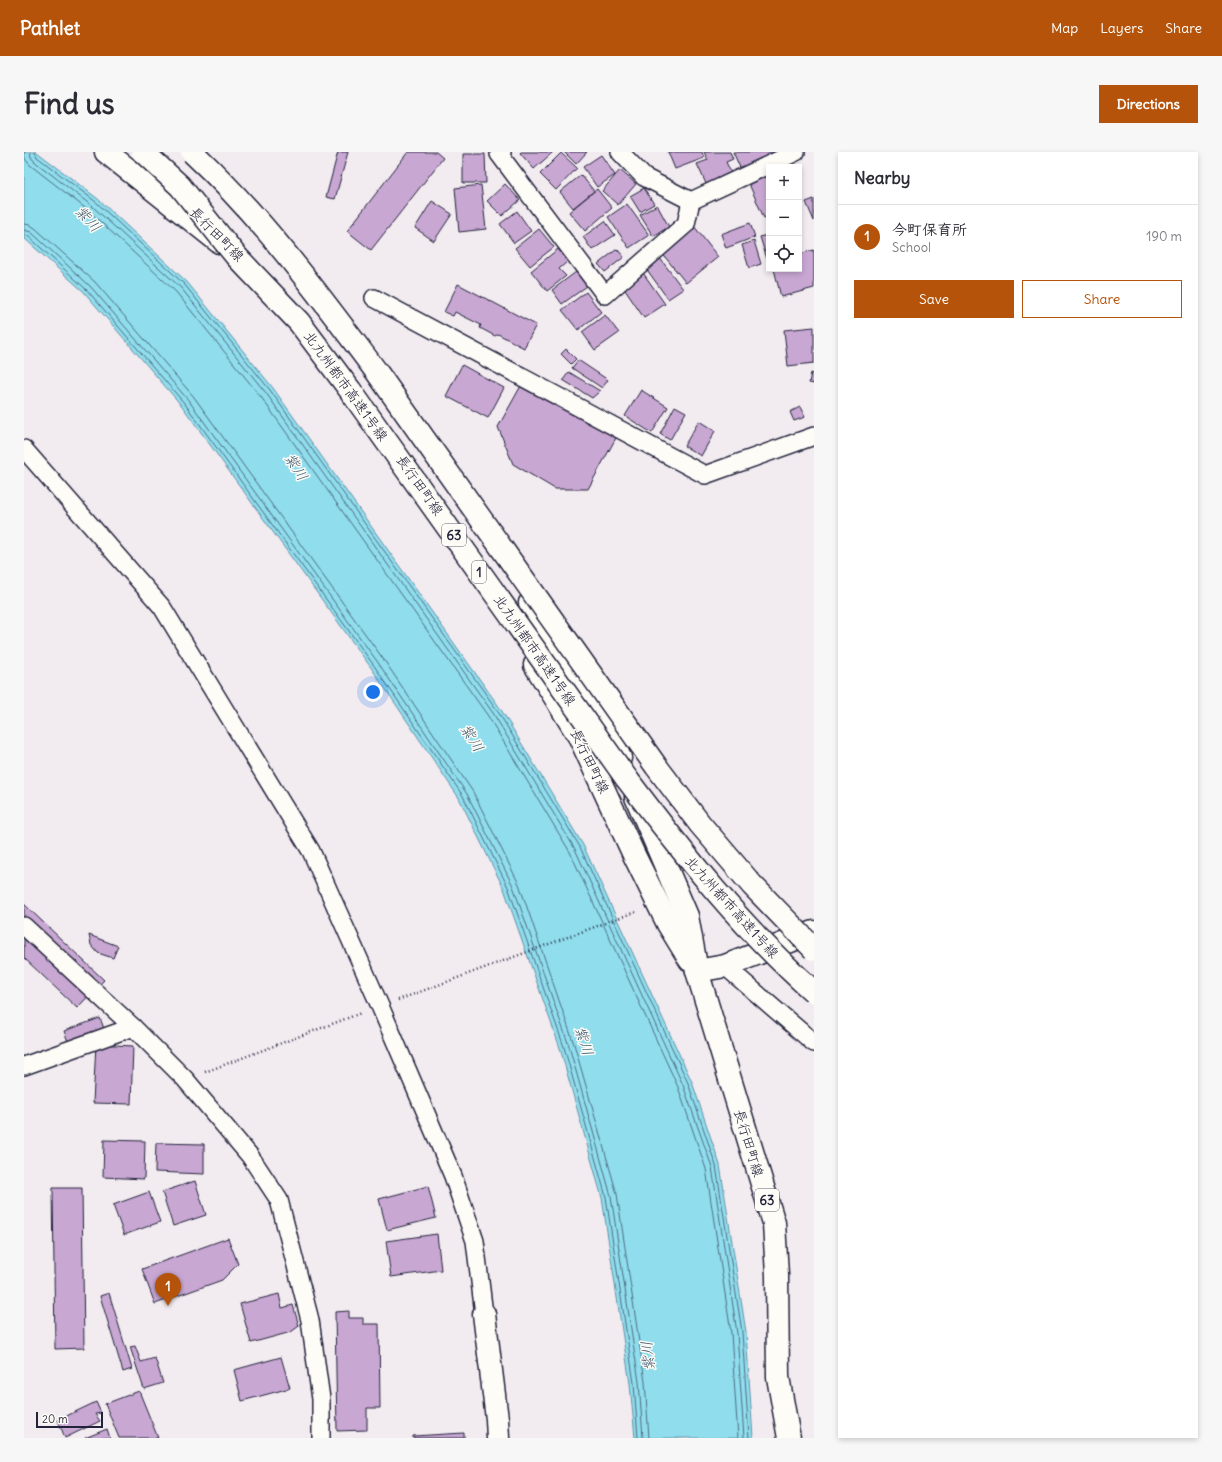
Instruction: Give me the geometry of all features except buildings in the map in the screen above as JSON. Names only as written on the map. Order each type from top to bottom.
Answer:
[{"type":"main road","points":[[106,152],[236,256]]},
{"type":"main road","name":"長行田町線","points":[[135,152],[274,291],[423,486],[580,738],[634,855],[668,924],[697,971]]},
{"type":"main road","name":"北九州都市高速1号線","points":[[143,152],[180,186],[236,256],[299,322],[350,390],[627,779],[674,842],[726,904],[788,969],[814,992]]},
{"type":"main road","name":"長行田町線","points":[[194,152],[213,169],[279,240],[437,448],[612,741],[687,916],[697,971],[774,1223],[777,1275],[778,1377],[789,1438]]},
{"type":"main road","name":"1","points":[[194,152],[268,232],[329,308],[376,371],[652,759],[696,818],[752,885],[814,949]]},
{"type":"main road","points":[[205,152],[213,159],[268,232]]},
{"type":"main road","points":[[697,971],[725,966],[814,932]]},
{"type":"main road","points":[[484,1314],[498,1438]]},
{"type":"street","points":[[502,152],[499,154],[605,295],[686,224],[691,201]]},
{"type":"street","points":[[620,152],[644,177],[691,201]]},
{"type":"street","points":[[691,201],[796,152]]},
{"type":"street","points":[[374,298],[705,475],[814,436]]},
{"type":"street","points":[[24,448],[162,607],[311,851],[453,1176],[475,1242],[484,1314]]},
{"type":"street","points":[[24,926],[185,1079],[250,1156],[279,1200],[310,1320],[321,1399],[321,1438]]},
{"type":"street","points":[[725,966],[814,1043]]},
{"type":"street","points":[[24,1066],[133,1028]]},
{"type":"path","points":[[400,1000],[635,912]]},
{"type":"path","points":[[185,1079],[380,1006]]},
{"type":"water","name":"紫川","points":[[24,152],[37,152],[98,199],[187,282],[273,388],[500,708],[583,845],[692,1082],[720,1165],[746,1332],[753,1438],[635,1438],[630,1384],[602,1198],[560,1048],[504,889],[459,798],[372,669],[182,406],[84,292],[24,238]]},
{"type":"place","name":"今町保育所","points":[[168,1306]]}]
